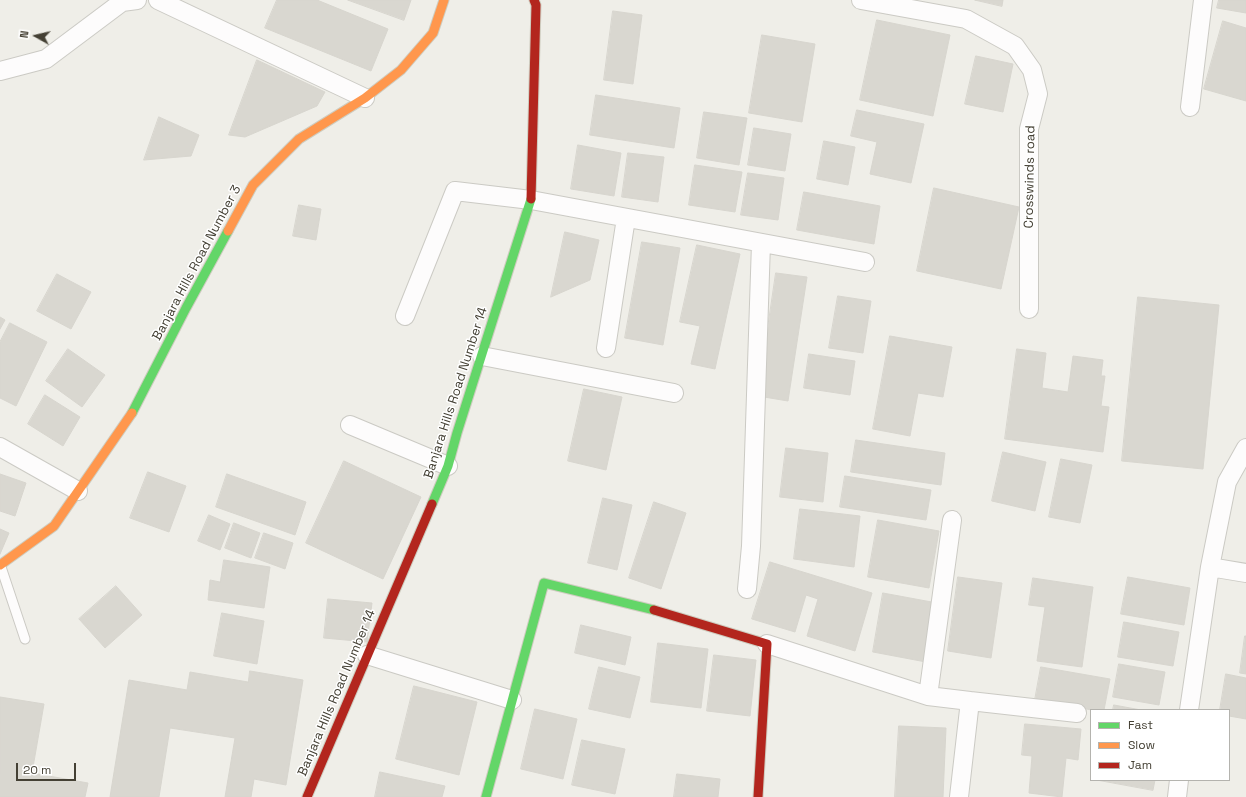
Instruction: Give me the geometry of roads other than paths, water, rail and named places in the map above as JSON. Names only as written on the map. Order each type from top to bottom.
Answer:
[{"type":"street","points":[[0,72],[46,58],[122,2],[137,0]]},
{"type":"street","points":[[158,0],[179,5],[365,98]]},
{"type":"street","name":"Banjara Hills Road Number 3","points":[[0,565],[54,526],[132,413],[186,308],[254,184],[299,139],[365,98],[401,70],[433,33],[444,0]]},
{"type":"street","name":"Banjara Hills Road Number 14","points":[[307,797],[448,466],[530,200],[536,5],[534,0]]},
{"type":"street","name":"Crosswinds road","points":[[861,0],[966,19],[1015,46],[1032,70],[1038,94],[1029,129],[1029,309]]},
{"type":"street","points":[[1190,107],[1203,0]]},
{"type":"street","points":[[405,316],[455,191],[530,200],[865,262]]},
{"type":"street","points":[[606,348],[626,218]]},
{"type":"street","points":[[746,589],[751,546],[761,243]]},
{"type":"street","points":[[482,356],[674,393]]},
{"type":"street","points":[[350,425],[448,466]]},
{"type":"street","points":[[0,447],[78,491]]},
{"type":"street","points":[[1189,709],[1210,567],[1227,482],[1246,448]]},
{"type":"street","points":[[928,696],[952,520]]},
{"type":"street","points":[[1210,567],[1246,573]]},
{"type":"street","points":[[486,797],[544,583],[670,614],[928,696],[1077,713]]},
{"type":"street","points":[[758,797],[767,644]]},
{"type":"street","points":[[367,655],[512,700]]},
{"type":"street","points":[[959,797],[970,701]]},
{"type":"street","points":[[1177,797],[1179,781]]},
{"type":"lane","points":[[0,565],[25,639]]}]
